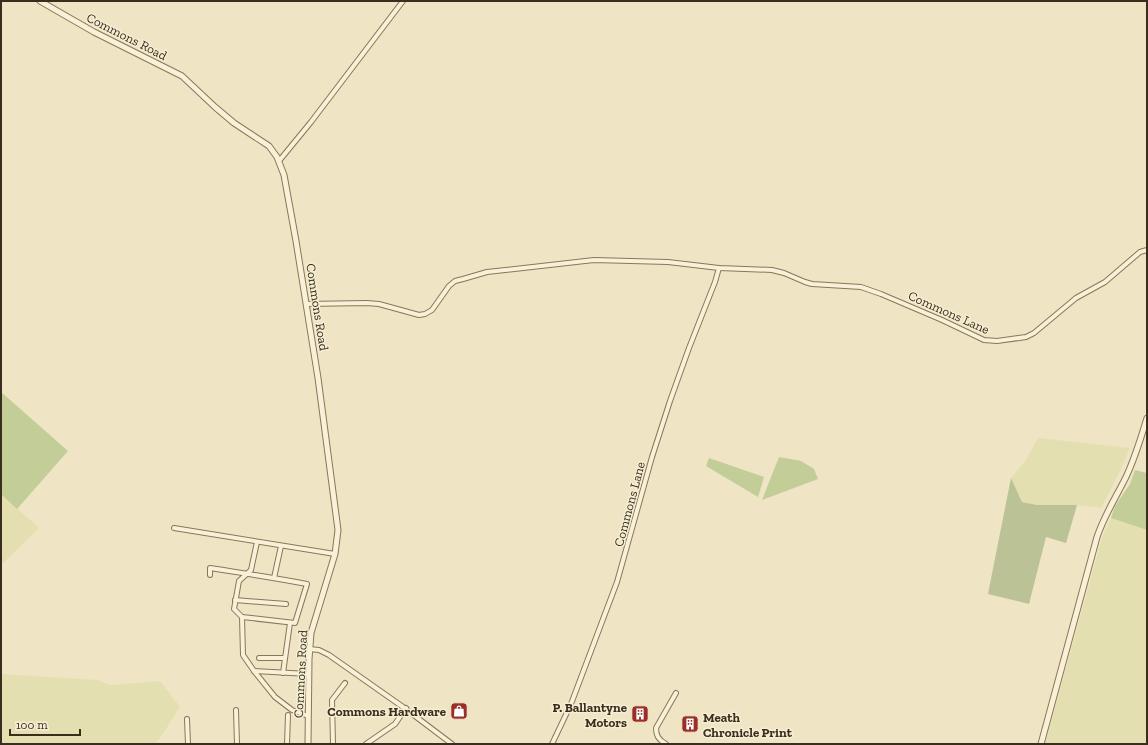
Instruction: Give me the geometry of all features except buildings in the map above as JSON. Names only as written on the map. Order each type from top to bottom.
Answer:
[{"type":"street","name":"Commons Road","points":[[40,1],[135,54],[182,76],[234,123],[269,146],[274,151],[279,161],[284,175],[296,240],[338,530],[335,554],[311,633],[308,674],[308,744]]},
{"type":"street","points":[[279,161],[311,122],[403,1]]},
{"type":"street","name":"Commons Lane","points":[[306,304],[379,304],[419,315],[425,314],[432,310],[446,289],[455,281],[487,272],[606,260],[668,262],[720,268],[772,270],[812,284],[861,287],[908,305],[984,340],[997,342],[1034,333],[1076,298],[1105,282],[1140,252],[1147,250]]},
{"type":"street","name":"Commons Lane","points":[[552,744],[571,704],[618,582],[652,457],[670,400],[720,268]]},
{"type":"street","points":[[1041,744],[1097,537],[1110,505],[1130,468],[1147,418]]},
{"type":"street","points":[[174,528],[335,554]]},
{"type":"street","points":[[210,575],[210,568],[247,574],[274,578],[307,584],[295,624],[242,617],[234,609],[239,581],[247,574],[251,570],[257,542]]},
{"type":"street","points":[[274,578],[281,546]]},
{"type":"street","points":[[235,600],[286,604]]},
{"type":"street","points":[[242,617],[243,655],[275,697],[292,710],[308,716]]},
{"type":"street","points":[[282,673],[290,623]]},
{"type":"street","points":[[309,649],[319,650],[329,655],[406,708],[452,744]]},
{"type":"street","points":[[259,658],[285,658]]},
{"type":"street","points":[[254,671],[308,674]]},
{"type":"street","points":[[333,744],[332,700],[345,683]]},
{"type":"street","points":[[666,744],[658,738],[656,728],[676,693]]},
{"type":"street","points":[[366,744],[395,724],[406,708]]},
{"type":"street","points":[[236,710],[237,744]]},
{"type":"street","points":[[287,744],[288,715]]},
{"type":"street","points":[[187,719],[188,744]]},
{"type":"shaded area","points":[[1038,438],[1130,448],[1101,508],[1077,505],[1037,505],[1022,502],[1011,478],[1026,460]]},
{"type":"shaded area","points":[[1,494],[39,528],[1,565]]},
{"type":"shaded area","points":[[1111,518],[1147,530],[1147,744],[1045,744],[1102,538]]},
{"type":"shaded area","points":[[1,674],[98,680],[110,685],[160,681],[180,707],[156,744],[1,744]]},
{"type":"green space","points":[[1,392],[68,451],[17,509],[1,494]]},
{"type":"green space","points":[[779,457],[801,461],[814,469],[818,479],[762,500]]},
{"type":"green space","points":[[709,458],[764,477],[758,497],[706,466]]},
{"type":"green space","points":[[1135,470],[1147,473],[1147,530],[1111,518],[1115,506],[1130,484]]},
{"type":"green space","points":[[1011,478],[1022,502],[1037,505],[1077,505],[1066,543],[1046,537],[1029,604],[988,594]]},
{"type":"place","name":"Commons Hardware","points":[[459,711]]},
{"type":"place","name":"P. Ballantyne Motors","points":[[640,714]]},
{"type":"place","name":"Meath Chronicle Print","points":[[690,724]]}]
